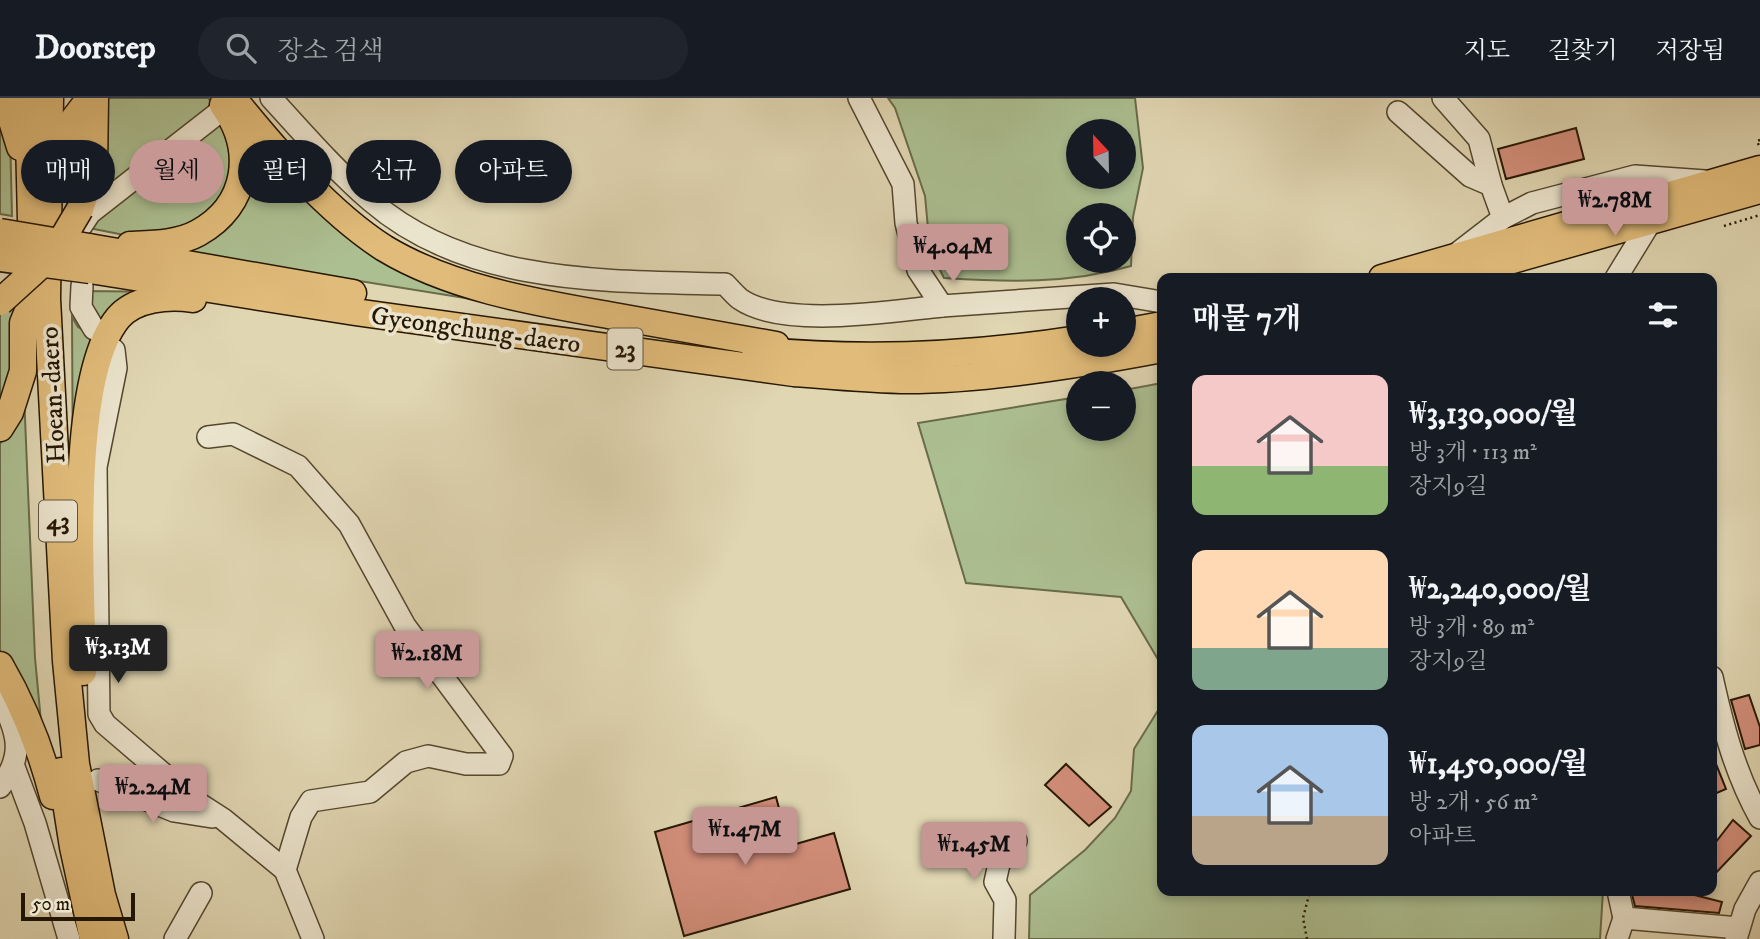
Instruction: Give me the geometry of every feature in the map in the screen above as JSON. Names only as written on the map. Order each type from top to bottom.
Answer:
[{"type":"main road","points":[[5,98],[21,155]]},
{"type":"main road","name":"Hoean-daero","points":[[28,98],[29,140]]},
{"type":"main road","name":"Hoean-daero","points":[[50,98],[47,299],[61,592],[72,729],[84,803],[115,939]]},
{"type":"main road","points":[[50,208],[64,187],[74,119],[89,98]]},
{"type":"main road","points":[[0,302],[54,253],[80,209],[94,167],[95,98]]},
{"type":"main road","points":[[85,258],[162,244],[196,234],[217,220],[232,200],[243,171],[243,146],[237,125],[223,103]]},
{"type":"main road","points":[[223,103],[353,225],[387,249],[427,267],[498,294],[846,358]]},
{"type":"main road","points":[[1450,268],[1760,169]]},
{"type":"main road","points":[[1416,273],[1450,268],[1651,221],[1760,190]]},
{"type":"main road","name":"Hoean-daero","points":[[30,203],[51,684],[63,791],[93,939]]},
{"type":"main road","name":"Gyeongchung-daero","points":[[0,232],[85,258],[355,312],[794,373],[904,380],[988,374],[1157,350]]},
{"type":"main road","name":"Gyeongchung-daero","points":[[0,258],[85,258],[737,349],[846,358],[928,355],[1066,340]]},
{"type":"main road","points":[[84,803],[82,490],[87,401],[94,370],[107,336],[119,317],[134,306],[176,296],[228,304],[355,312]]},
{"type":"main road","points":[[0,428],[10,412],[23,371],[23,323],[33,299]]},
{"type":"main road","points":[[1136,330],[1157,326]]},
{"type":"main road","points":[[0,665],[17,694],[45,766],[86,910]]},
{"type":"street","points":[[271,98],[372,203],[415,231],[463,254],[581,281],[725,284],[740,299],[762,310],[794,314],[831,316],[1114,294],[1157,301]]},
{"type":"street","points":[[859,98],[903,184],[905,223],[918,270],[942,306]]},
{"type":"street","points":[[1443,98],[1479,139],[1503,218]]},
{"type":"street","points":[[94,329],[81,307],[90,213],[223,103]]},
{"type":"street","points":[[1398,111],[1470,176],[1491,185]]},
{"type":"street","points":[[1450,268],[1503,218],[1532,203],[1634,176],[1718,182]]},
{"type":"street","points":[[1619,273],[1651,221]]},
{"type":"street","points":[[114,350],[116,368],[96,467],[99,714],[104,724],[185,793],[285,870],[313,939]]},
{"type":"street","points":[[208,437],[233,434],[298,466],[349,524],[405,626],[502,756],[499,764],[466,765],[428,756],[406,762],[370,792],[311,801],[301,817],[285,870]]},
{"type":"street","points":[[0,697],[19,743],[13,767],[0,787]]},
{"type":"street","points":[[1717,699],[1726,738],[1743,787],[1760,818]]},
{"type":"street","points":[[13,767],[35,823],[69,939]]},
{"type":"street","points":[[98,780],[174,811],[223,820]]},
{"type":"street","points":[[1004,939],[1005,900],[995,882],[999,864],[1016,841]]},
{"type":"street","points":[[1624,918],[1737,934],[1745,909],[1760,883]]},
{"type":"street","points":[[175,939],[201,893]]},
{"type":"street","points":[[1617,939],[1624,918],[1619,896]]},
{"type":"path","points":[[1759,141],[1760,148]]},
{"type":"path","points":[[1724,226],[1760,215]]},
{"type":"path","points":[[1307,939],[1303,918],[1309,896]]},
{"type":"green space","points":[[106,98],[208,98],[225,117],[233,187],[224,197],[224,140],[129,140],[129,203],[218,203],[198,224],[139,238],[84,227],[93,203],[115,203],[115,140],[102,140]]},
{"type":"green space","points":[[888,98],[1135,98],[1143,168],[1136,203],[1066,203],[1066,273],[1102,273],[1061,279],[1015,281],[944,278],[930,250],[925,196],[895,108]]},
{"type":"green space","points":[[0,107],[10,132],[12,216],[0,214]]},
{"type":"green space","points":[[245,124],[260,140],[241,140]]},
{"type":"green space","points":[[238,152],[238,203],[318,203],[342,229],[552,312],[174,251],[219,228]]},
{"type":"green space","points":[[86,291],[169,292],[115,309],[73,492],[72,317],[78,327],[89,333],[99,326],[98,314],[86,299]]},
{"type":"green space","points":[[15,304],[9,398],[0,414],[0,312]]},
{"type":"green space","points":[[1157,384],[1157,658],[1121,597],[966,583],[918,423],[1066,399],[1066,441],[1136,441],[1136,388]]},
{"type":"green space","points":[[24,394],[35,658],[42,732],[0,656],[0,444],[15,420]]},
{"type":"green space","points":[[1157,712],[1157,896],[1603,896],[1600,939],[1029,939],[1030,895],[1085,850],[1115,818],[1131,791],[1134,749]]},
{"type":"building","points":[[1576,128],[1584,159],[1506,179],[1498,149]]},
{"type":"building","points":[[1749,695],[1760,727],[1760,745],[1745,749],[1731,700]]},
{"type":"building","points":[[1066,764],[1111,807],[1089,826],[1045,785]]},
{"type":"building","points":[[1717,766],[1726,789],[1717,793]]},
{"type":"building","points":[[776,797],[789,846],[834,833],[850,889],[684,936],[655,832]]},
{"type":"building","points":[[1733,820],[1751,836],[1717,872],[1717,841]]},
{"type":"building","points":[[1632,896],[1699,896],[1722,902],[1719,913],[1635,906]]}]
